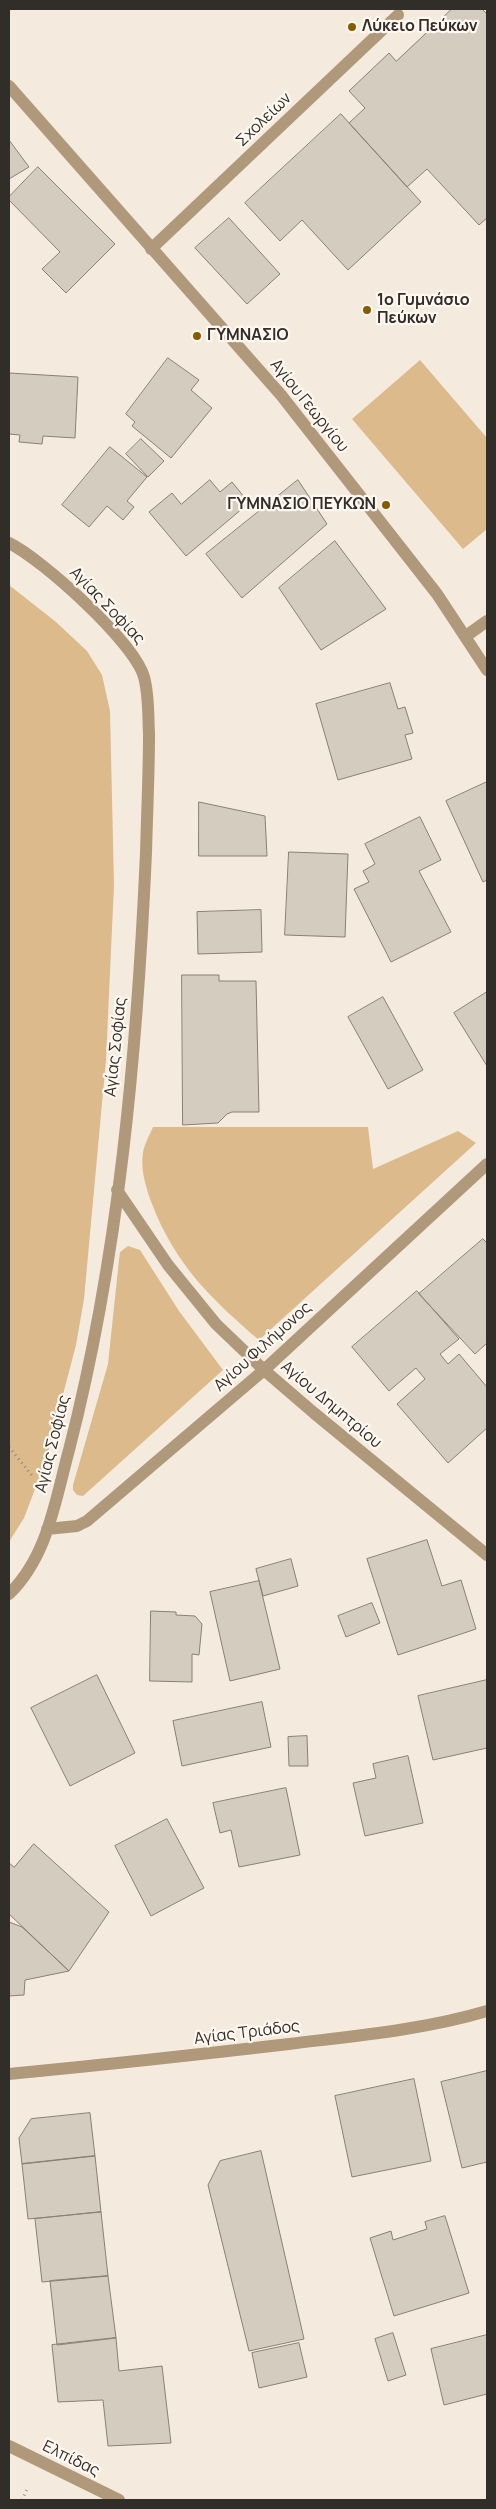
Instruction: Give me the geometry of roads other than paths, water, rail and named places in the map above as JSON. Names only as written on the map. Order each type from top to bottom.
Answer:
[{"type":"street","name":"Σχολείων","points":[[151,249],[398,15]]},
{"type":"street","name":"Αγίου Γεωργίου","points":[[9,86],[281,395],[405,552],[466,636],[487,670]]},
{"type":"street","name":"Αγίας Σοφίας","points":[[9,543],[25,551],[70,588],[132,653],[143,673],[147,691],[148,792],[141,951],[117,1190],[96,1334],[48,1529],[36,1561],[9,1594]]},
{"type":"street","points":[[466,636],[487,621]]},
{"type":"street","name":"Αγίου Φιλήμονος","points":[[48,1529],[77,1526],[87,1520],[264,1370],[487,1164]]},
{"type":"street","name":"Αγίου Δημητρίου","points":[[117,1190],[168,1265],[216,1324],[264,1370],[487,1555]]},
{"type":"street","name":"Αγίας Τριάδος","points":[[9,2074],[143,2062],[318,2041],[410,2028],[487,2011]]},
{"type":"street","name":"Ελπίδας","points":[[9,2446],[119,2500]]},
{"type":"place","name":"Λύκειο Πεύκων","points":[[352,27]]},
{"type":"place","name":"1ο Γυμνάσιο Πεύκων","points":[[367,310]]},
{"type":"place","name":"ΓΥΜΝΑΣΙΟ","points":[[197,336]]},
{"type":"place","name":"ΓΥΜΝΑΣΙΟ ΠΕΥΚΩΝ","points":[[386,505]]}]
